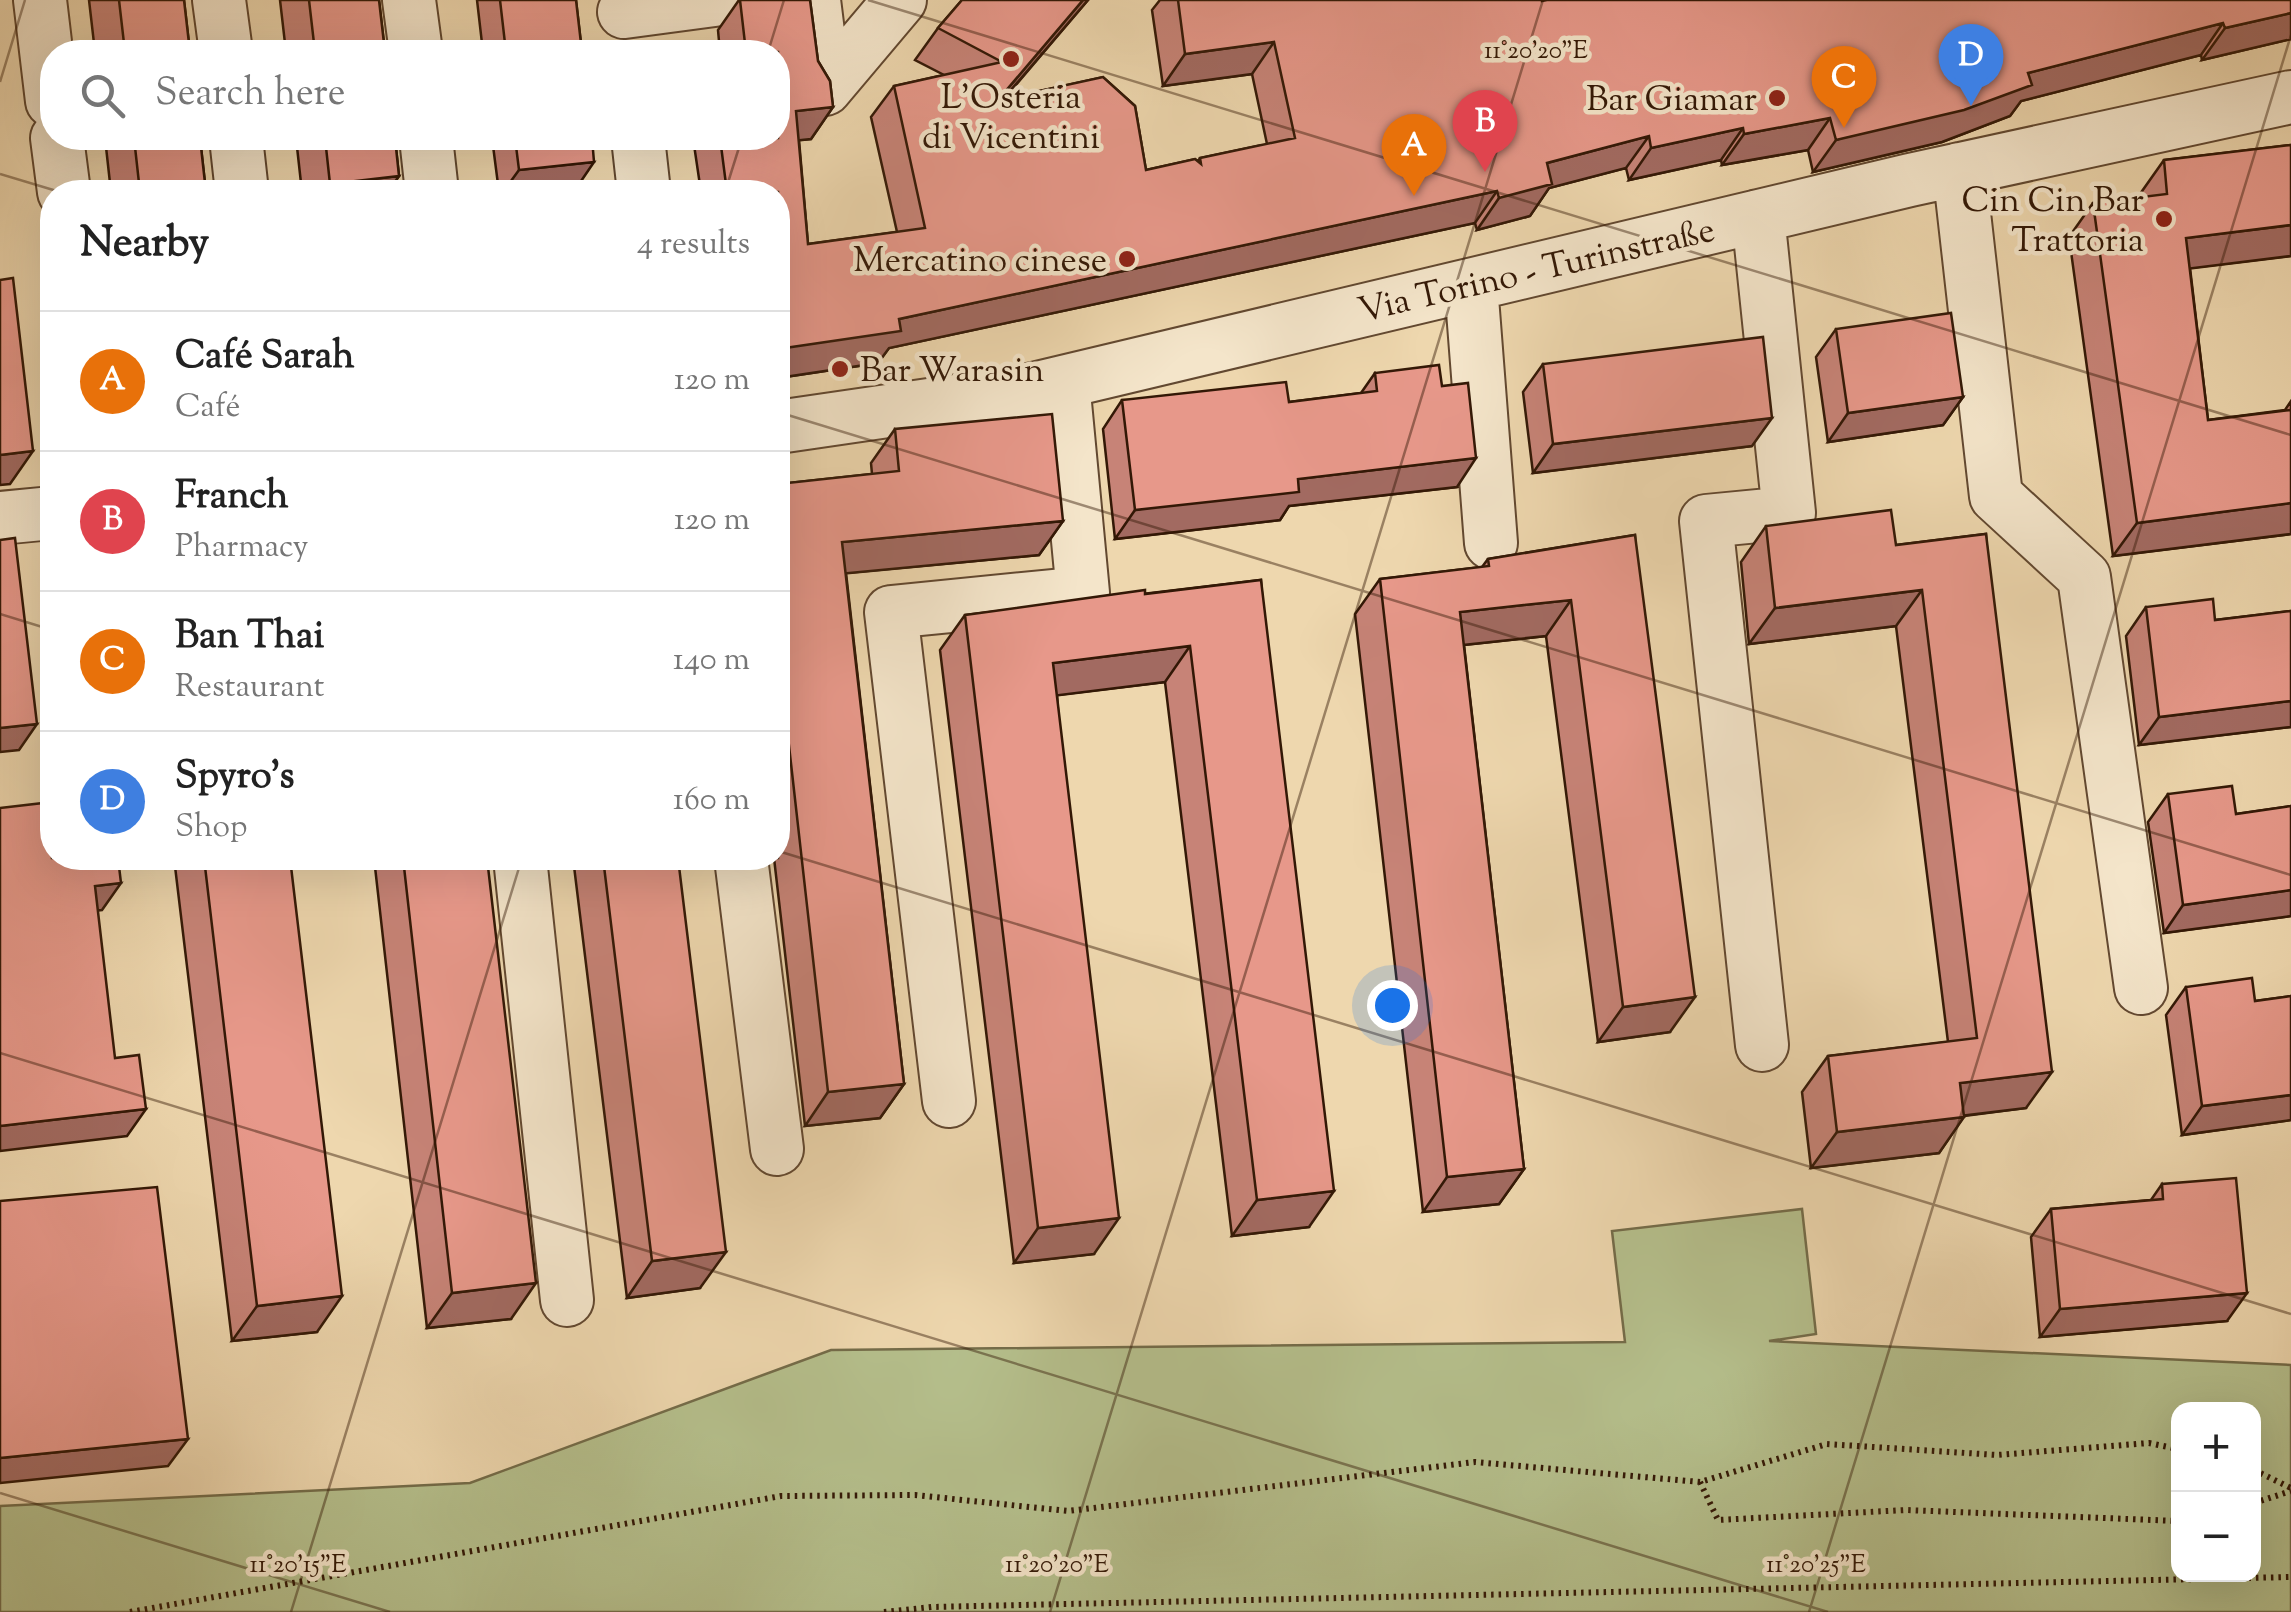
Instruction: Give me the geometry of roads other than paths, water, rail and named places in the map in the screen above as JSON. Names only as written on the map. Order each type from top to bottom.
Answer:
[{"type":"street","points":[[40,0],[45,40]]},
{"type":"street","points":[[220,0],[225,40]]},
{"type":"street","points":[[410,0],[415,40]]},
{"type":"street","points":[[625,21],[714,0]]},
{"type":"street","points":[[814,0],[825,89],[900,0]]},
{"type":"street","name":"Via Torino - Turinstraße","points":[[790,425],[1025,392],[1758,216],[2291,97]]},
{"type":"street","points":[[59,150],[62,180]]},
{"type":"street","points":[[237,150],[241,180]]},
{"type":"street","points":[[427,150],[431,180]]},
{"type":"street","points":[[639,150],[643,180]]},
{"type":"street","points":[[1960,169],[1996,496],[2084,577],[2141,988]]},
{"type":"street","points":[[1758,216],[1790,513],[1706,521],[1762,1046]]},
{"type":"street","points":[[1470,285],[1491,543]]},
{"type":"street","points":[[950,1101],[892,612],[1083,593],[1063,382]]},
{"type":"street","points":[[0,518],[40,513]]},
{"type":"street","points":[[521,870],[567,1300]]},
{"type":"street","points":[[743,870],[778,1149]]},
{"type":"place","name":"L'Osteria di Vicentini","points":[[1011,59]]},
{"type":"place","name":"Bar Giamar","points":[[1777,98]]},
{"type":"place","name":"Spyro's","points":[[1971,106]]},
{"type":"place","name":"Ban Thai","points":[[1844,128]]},
{"type":"place","name":"Franch","points":[[1485,172]]},
{"type":"place","name":"Café Sarah","points":[[1414,196]]},
{"type":"place","name":"Cin Cin Bar Trattoria","points":[[2164,219]]},
{"type":"place","name":"Mercatino cinese","points":[[1127,259]]},
{"type":"place","name":"Bar Warasin","points":[[840,369]]}]
